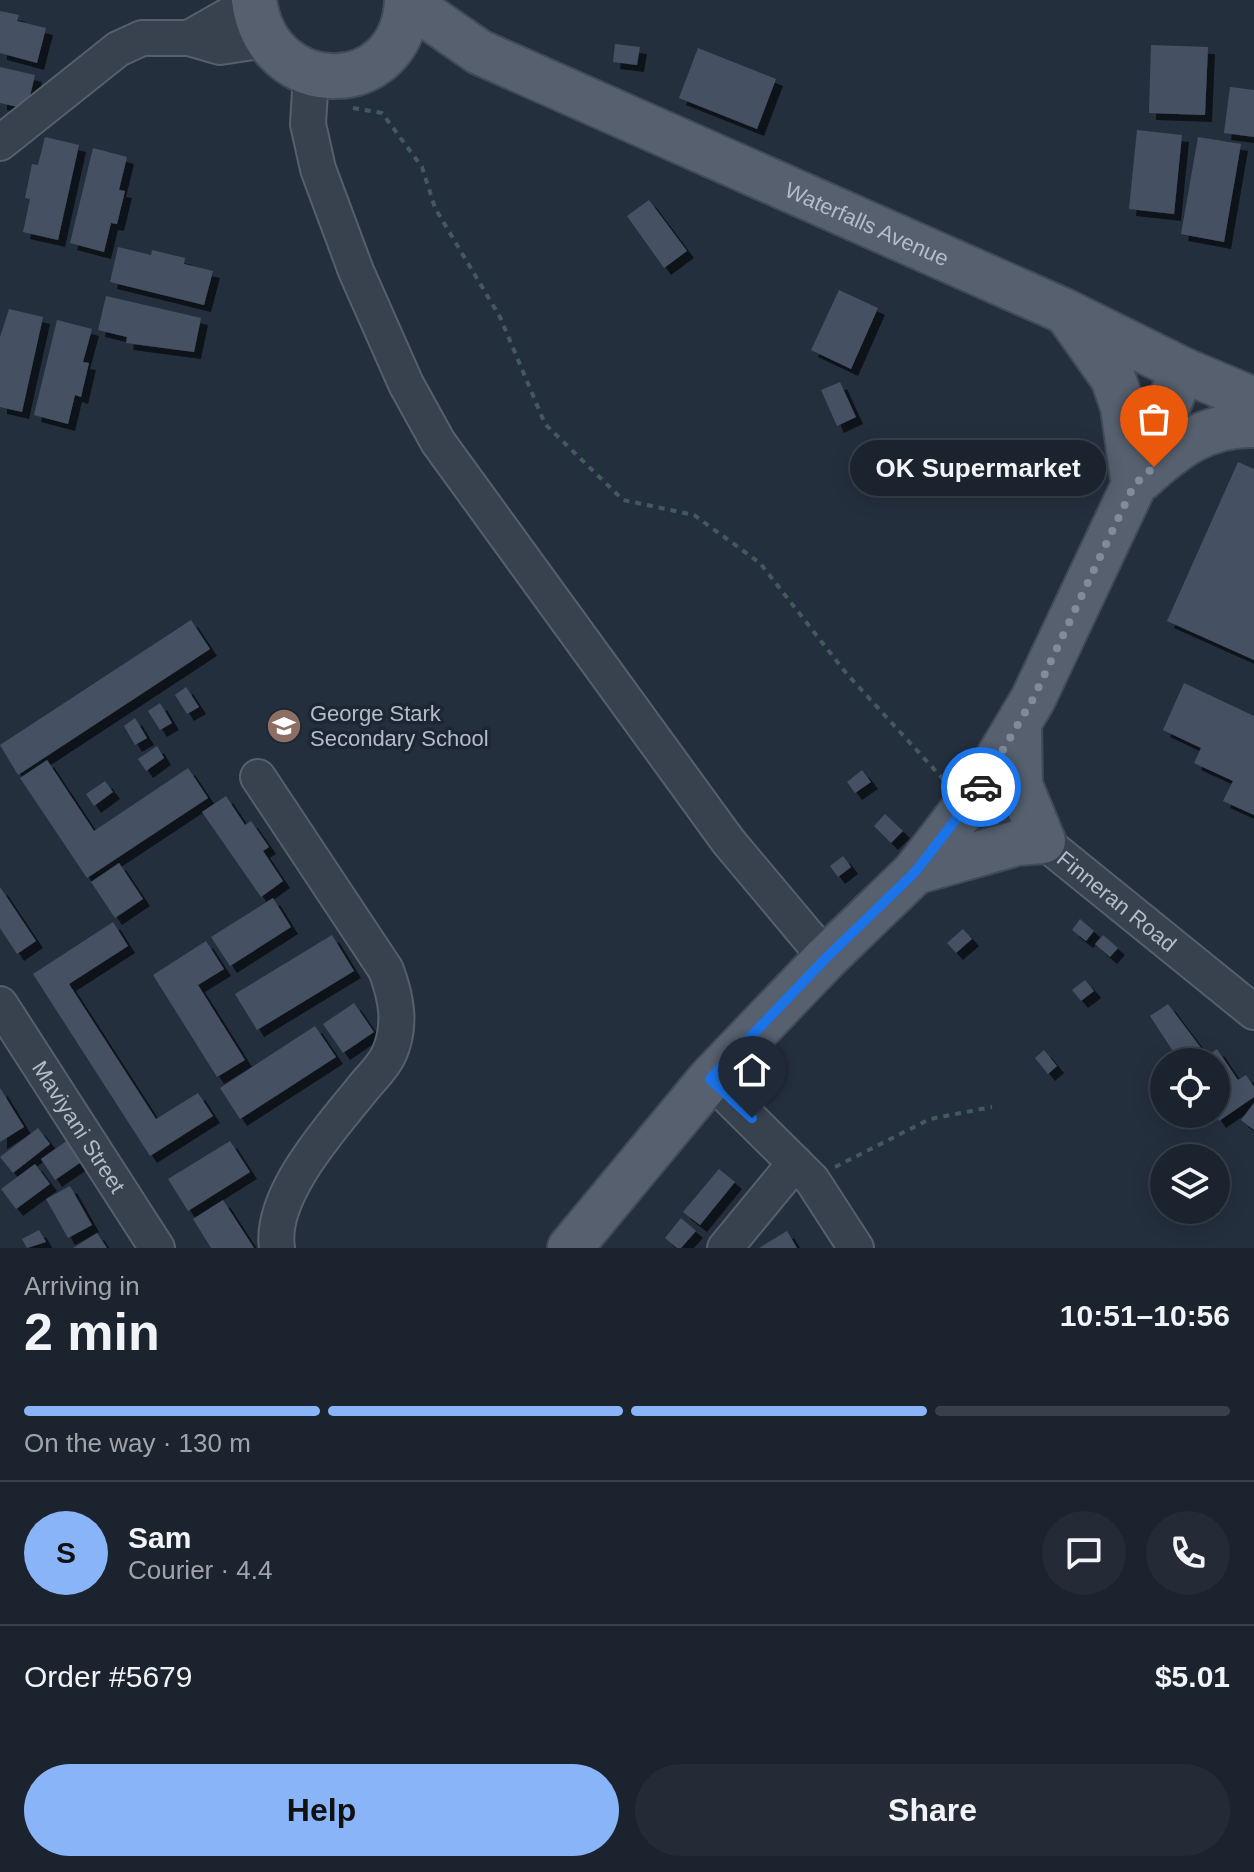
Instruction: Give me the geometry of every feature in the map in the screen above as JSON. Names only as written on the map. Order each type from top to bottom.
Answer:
[{"type":"main road","name":"Waterfalls Avenue","points":[[407,1],[479,52],[1064,311],[1183,370],[1254,400]]},
{"type":"main road","points":[[258,14],[278,55],[295,68],[320,75],[349,77],[382,57],[405,21],[407,1]]},
{"type":"main road","name":"Waterfalls Avenue","points":[[382,57],[479,52]]},
{"type":"main road","points":[[1064,311],[1113,378],[1123,407],[1134,485]]},
{"type":"main road","points":[[570,1248],[710,1079],[826,958],[915,872],[982,785],[1019,726],[1134,485],[1183,370]]},
{"type":"main road","points":[[1134,485],[1173,450],[1203,432],[1254,425]]},
{"type":"main road","points":[[915,872],[1017,843],[1043,841],[1020,785],[1019,726]]},
{"type":"street","points":[[0,143],[118,49],[142,38],[189,38],[220,47],[258,14]]},
{"type":"street","points":[[320,75],[308,124],[318,169],[388,345],[438,442],[728,841],[826,958]]},
{"type":"street","points":[[258,777],[386,970],[397,1001],[389,1055],[325,1136],[288,1193],[275,1237],[277,1248]]},
{"type":"street","name":"Finneran Road","points":[[982,785],[1043,841],[1254,1012]]},
{"type":"street","name":"Maviyani Street","points":[[0,1004],[157,1248]]},
{"type":"street","points":[[710,1079],[804,1171],[856,1248]]},
{"type":"street","points":[[725,1248],[804,1171]]},
{"type":"path","points":[[320,75],[331,105],[382,113],[422,167],[435,208],[500,317],[545,424],[623,500],[694,515],[760,563],[846,673],[941,780],[982,785]]},
{"type":"path","points":[[804,1171],[930,1119],[992,1107]]},
{"type":"building","points":[[0,11],[19,15],[17,21],[46,28],[37,63],[0,53]]},
{"type":"building","points":[[615,44],[640,47],[637,65],[613,62]]},
{"type":"building","points":[[1151,45],[1208,47],[1205,115],[1149,113]]},
{"type":"building","points":[[698,48],[776,79],[757,129],[679,98]]},
{"type":"building","points":[[0,67],[35,75],[27,109],[0,103]]},
{"type":"building","points":[[1230,87],[1254,90],[1254,137],[1224,133]]},
{"type":"building","points":[[1137,130],[1182,135],[1174,214],[1129,209]]},
{"type":"building","points":[[45,137],[79,145],[58,240],[23,232],[30,199],[25,198],[32,164],[38,165]]},
{"type":"building","points":[[1198,137],[1241,144],[1224,242],[1181,234]]},
{"type":"building","points":[[93,148],[127,157],[119,190],[125,191],[117,224],[111,223],[104,252],[70,243]]},
{"type":"building","points":[[649,200],[687,251],[664,268],[627,216]]},
{"type":"building","points":[[118,247],[151,255],[152,250],[185,258],[184,264],[213,271],[204,305],[110,282]]},
{"type":"building","points":[[839,290],[878,308],[851,369],[811,350]]},
{"type":"building","points":[[106,296],[201,318],[194,352],[126,343],[127,337],[98,330]]},
{"type":"building","points":[[9,309],[43,317],[22,412],[0,407],[0,337]]},
{"type":"building","points":[[57,320],[92,329],[83,362],[89,363],[81,397],[75,395],[68,424],[34,415]]},
{"type":"building","points":[[840,382],[856,417],[837,426],[821,390]]},
{"type":"building","points":[[1238,462],[1254,469],[1254,660],[1167,621]]},
{"type":"building","points":[[191,620],[210,649],[18,775],[0,745]]},
{"type":"building","points":[[1184,683],[1254,716],[1254,815],[1223,801],[1233,781],[1194,763],[1201,748],[1163,730]]},
{"type":"building","points":[[186,687],[199,707],[187,714],[175,695]]},
{"type":"building","points":[[160,703],[172,723],[160,730],[148,711]]},
{"type":"building","points":[[135,718],[147,738],[135,745],[124,726]]},
{"type":"building","points":[[157,746],[164,758],[146,771],[138,759]]},
{"type":"building","points":[[47,760],[94,831],[188,768],[208,798],[87,878],[20,778]]},
{"type":"building","points":[[862,770],[871,782],[855,793],[847,782]]},
{"type":"building","points":[[105,781],[113,792],[94,806],[86,794]]},
{"type":"building","points":[[226,796],[245,825],[251,821],[269,847],[263,851],[283,881],[261,897],[202,812]]},
{"type":"building","points":[[885,814],[903,831],[891,843],[874,826]]},
{"type":"building","points":[[843,856],[851,867],[838,877],[830,866]]},
{"type":"building","points":[[119,863],[143,899],[115,918],[91,882]]},
{"type":"building","points":[[0,887],[36,941],[17,954],[0,928]]},
{"type":"building","points":[[273,898],[291,927],[230,966],[211,937]]},
{"type":"building","points":[[1080,919],[1094,931],[1086,941],[1072,930]]},
{"type":"building","points":[[113,922],[128,946],[69,984],[156,1119],[198,1093],[213,1116],[150,1156],[33,974]]},
{"type":"building","points":[[963,929],[972,939],[956,953],[947,943]]},
{"type":"building","points":[[332,935],[354,971],[257,1030],[235,994]]},
{"type":"building","points":[[1103,935],[1118,948],[1110,957],[1095,944]]},
{"type":"building","points":[[206,941],[224,969],[198,985],[245,1060],[217,1077],[153,975]]},
{"type":"building","points":[[1085,980],[1094,991],[1081,1001],[1072,990]]},
{"type":"building","points":[[354,1003],[374,1032],[343,1053],[323,1024]]},
{"type":"building","points":[[1168,1004],[1201,1048],[1171,1048],[1150,1016]]},
{"type":"building","points":[[315,1026],[336,1057],[240,1119],[220,1088]]},
{"type":"building","points":[[1044,1050],[1057,1066],[1048,1074],[1035,1058]]},
{"type":"building","points":[[1230,1068],[1238,1080],[1246,1075],[1254,1087],[1254,1097],[1230,1113]]},
{"type":"building","points":[[0,1088],[24,1127],[0,1142]]},
{"type":"building","points":[[1254,1103],[1254,1130],[1241,1120]]},
{"type":"building","points":[[38,1128],[50,1144],[13,1173],[0,1157]]},
{"type":"building","points":[[72,1137],[87,1158],[55,1180],[41,1159]]},
{"type":"building","points":[[230,1141],[250,1172],[188,1211],[168,1179]]},
{"type":"building","points":[[35,1164],[50,1184],[16,1209],[1,1189]]},
{"type":"building","points":[[719,1169],[735,1182],[700,1225],[683,1212]]},
{"type":"building","points":[[70,1186],[92,1225],[68,1238],[46,1199]]},
{"type":"building","points":[[223,1200],[254,1248],[211,1248],[193,1219]]},
{"type":"building","points":[[681,1218],[696,1231],[681,1248],[677,1248],[665,1238]]},
{"type":"building","points":[[39,1230],[46,1242],[27,1248],[22,1239]]},
{"type":"building","points":[[787,1231],[797,1248],[759,1248]]},
{"type":"building","points":[[97,1233],[107,1248],[73,1248]]},
{"type":"way so far","points":[[981,787],[1033,699],[1134,485],[1154,467]]},
{"type":"place","name":"OK Supermarket","points":[[1154,467]]},
{"type":"place","name":"George Stark Secondary School","points":[[284,726]]},
{"type":"route","points":[[752,1118],[710,1079],[826,958],[915,872],[981,787]]}]
